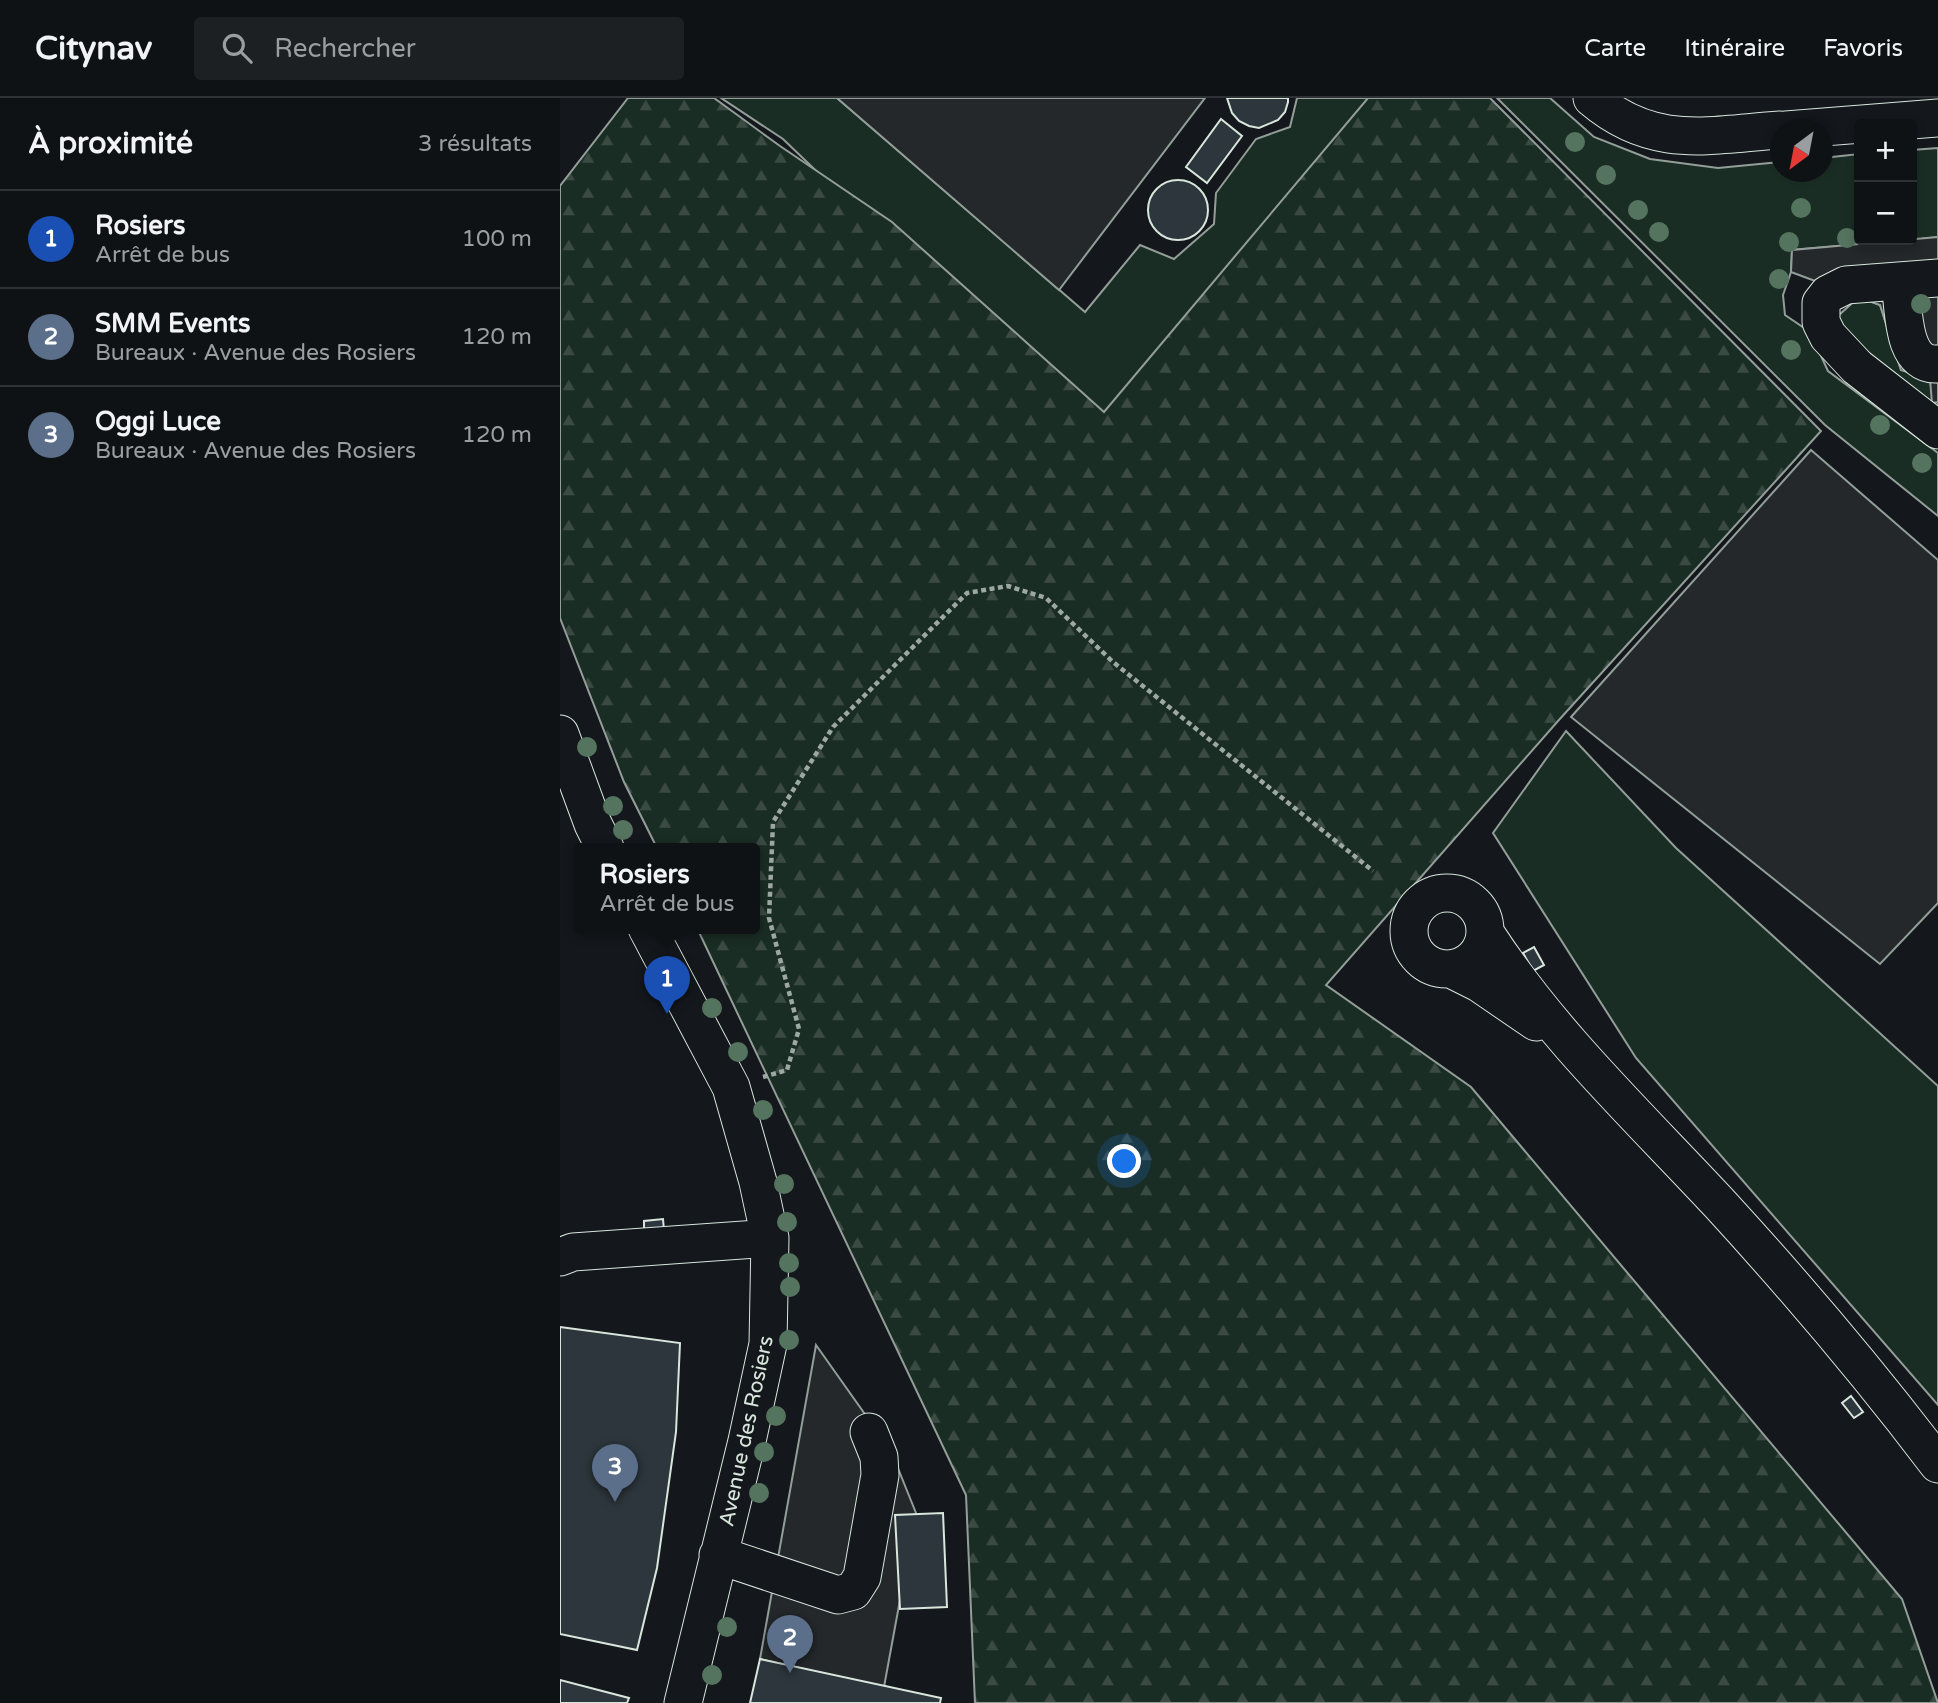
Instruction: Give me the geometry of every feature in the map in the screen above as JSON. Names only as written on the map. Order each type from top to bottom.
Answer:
[{"type":"street","points":[[1592,98],[1615,115],[1651,133],[1679,137],[1770,131]]},
{"type":"street","points":[[1833,126],[1938,118]]},
{"type":"street","points":[[1938,278],[1846,285],[1828,294],[1821,303],[1821,322],[1828,336],[1857,367],[1938,430]]},
{"type":"street","points":[[1900,281],[1910,348],[1918,361],[1929,365],[1938,364]]},
{"type":"street","points":[[560,734],[602,843]]},
{"type":"street","points":[[1486,934],[1475,958],[1464,966],[1451,969],[1428,964],[1418,956],[1409,934],[1415,911],[1433,895],[1458,894],[1479,909],[1486,934],[1509,970],[1578,1055],[1719,1203],[1826,1321],[1938,1464]]},
{"type":"street","name":"Avenue des Rosiers","points":[[650,934],[731,1087],[758,1182],[770,1238],[768,1344],[683,1703]]},
{"type":"street","points":[[1451,969],[1506,1000],[1578,1055]]},
{"type":"street","points":[[560,1258],[573,1252],[770,1238]]},
{"type":"street","points":[[718,1555],[838,1595],[853,1591],[862,1577],[880,1475],[879,1457],[869,1432]]},
{"type":"path","points":[[731,1087],[787,1070],[799,1030],[769,918],[773,822],[833,727],[967,593],[1008,586],[1046,598],[1113,662],[1373,871]]},
{"type":"green space","points":[[628,98],[714,98],[892,222],[1104,412],[1368,98],[1490,98],[1821,431],[1558,721],[1326,985],[1471,1087],[1902,1599],[1938,1703],[975,1703],[966,1495],[700,934],[760,934],[760,843],[654,843],[624,782],[560,618],[560,186]]},
{"type":"green space","points":[[721,98],[837,98],[1085,312],[1140,245],[1174,259],[1214,224],[1216,193],[1256,139],[1290,127],[1297,98],[1373,98],[1109,529],[1005,352],[783,139]]},
{"type":"green space","points":[[1497,98],[1550,98],[1594,137],[1650,159],[1718,168],[1770,163],[1770,182],[1833,182],[1833,157],[1854,155],[1854,245],[1792,250],[1791,272],[1783,295],[1785,315],[1810,332],[1828,371],[1938,453],[1938,516],[1825,425]]},
{"type":"green space","points":[[1938,148],[1938,237],[1917,239],[1917,150]]},
{"type":"green space","points":[[1859,297],[1880,305],[1901,370],[1930,379],[1933,403],[1938,402],[1938,415],[1838,346],[1839,315]]},
{"type":"green space","points":[[1566,731],[1676,848],[1938,1086],[1938,1405],[1636,1058],[1493,833]]},
{"type":"shaded area","points":[[837,98],[1205,98],[1059,290]]},
{"type":"shaded area","points":[[1938,237],[1938,402],[1932,403],[1930,379],[1901,370],[1880,305],[1791,272],[1792,250],[1854,244],[1917,245],[1917,239]]},
{"type":"shaded area","points":[[1811,450],[1938,560],[1938,903],[1880,964],[1571,717]]},
{"type":"shaded area","points":[[816,1345],[891,1451],[916,1513],[884,1687],[760,1659]]},
{"type":"building","points":[[1227,98],[1288,98],[1288,102],[1285,112],[1278,120],[1259,128],[1239,121],[1232,113]]},
{"type":"building","points":[[1221,119],[1242,136],[1207,183],[1186,167]]},
{"type":"building","points":[[1172,180],[1184,180],[1203,193],[1208,210],[1206,222],[1195,235],[1184,240],[1172,240],[1153,227],[1148,216],[1148,204],[1161,185]]},
{"type":"building","points":[[1534,947],[1544,965],[1533,971],[1523,953]]},
{"type":"building","points":[[663,1219],[664,1230],[644,1232],[644,1221]]},
{"type":"building","points":[[560,1327],[680,1343],[676,1432],[657,1568],[637,1650],[560,1634]]},
{"type":"building","points":[[1851,1396],[1863,1412],[1854,1418],[1842,1403]]},
{"type":"building","points":[[943,1513],[947,1607],[900,1609],[895,1515]]},
{"type":"building","points":[[760,1659],[941,1698],[940,1703],[750,1703]]},
{"type":"building","points":[[560,1680],[629,1698],[627,1703],[560,1703]]},
{"type":"place","name":"Rosiers","points":[[667,1014]]},
{"type":"place","name":"Oggi Luce","points":[[615,1502]]},
{"type":"place","name":"SMM Events","points":[[790,1673]]}]
